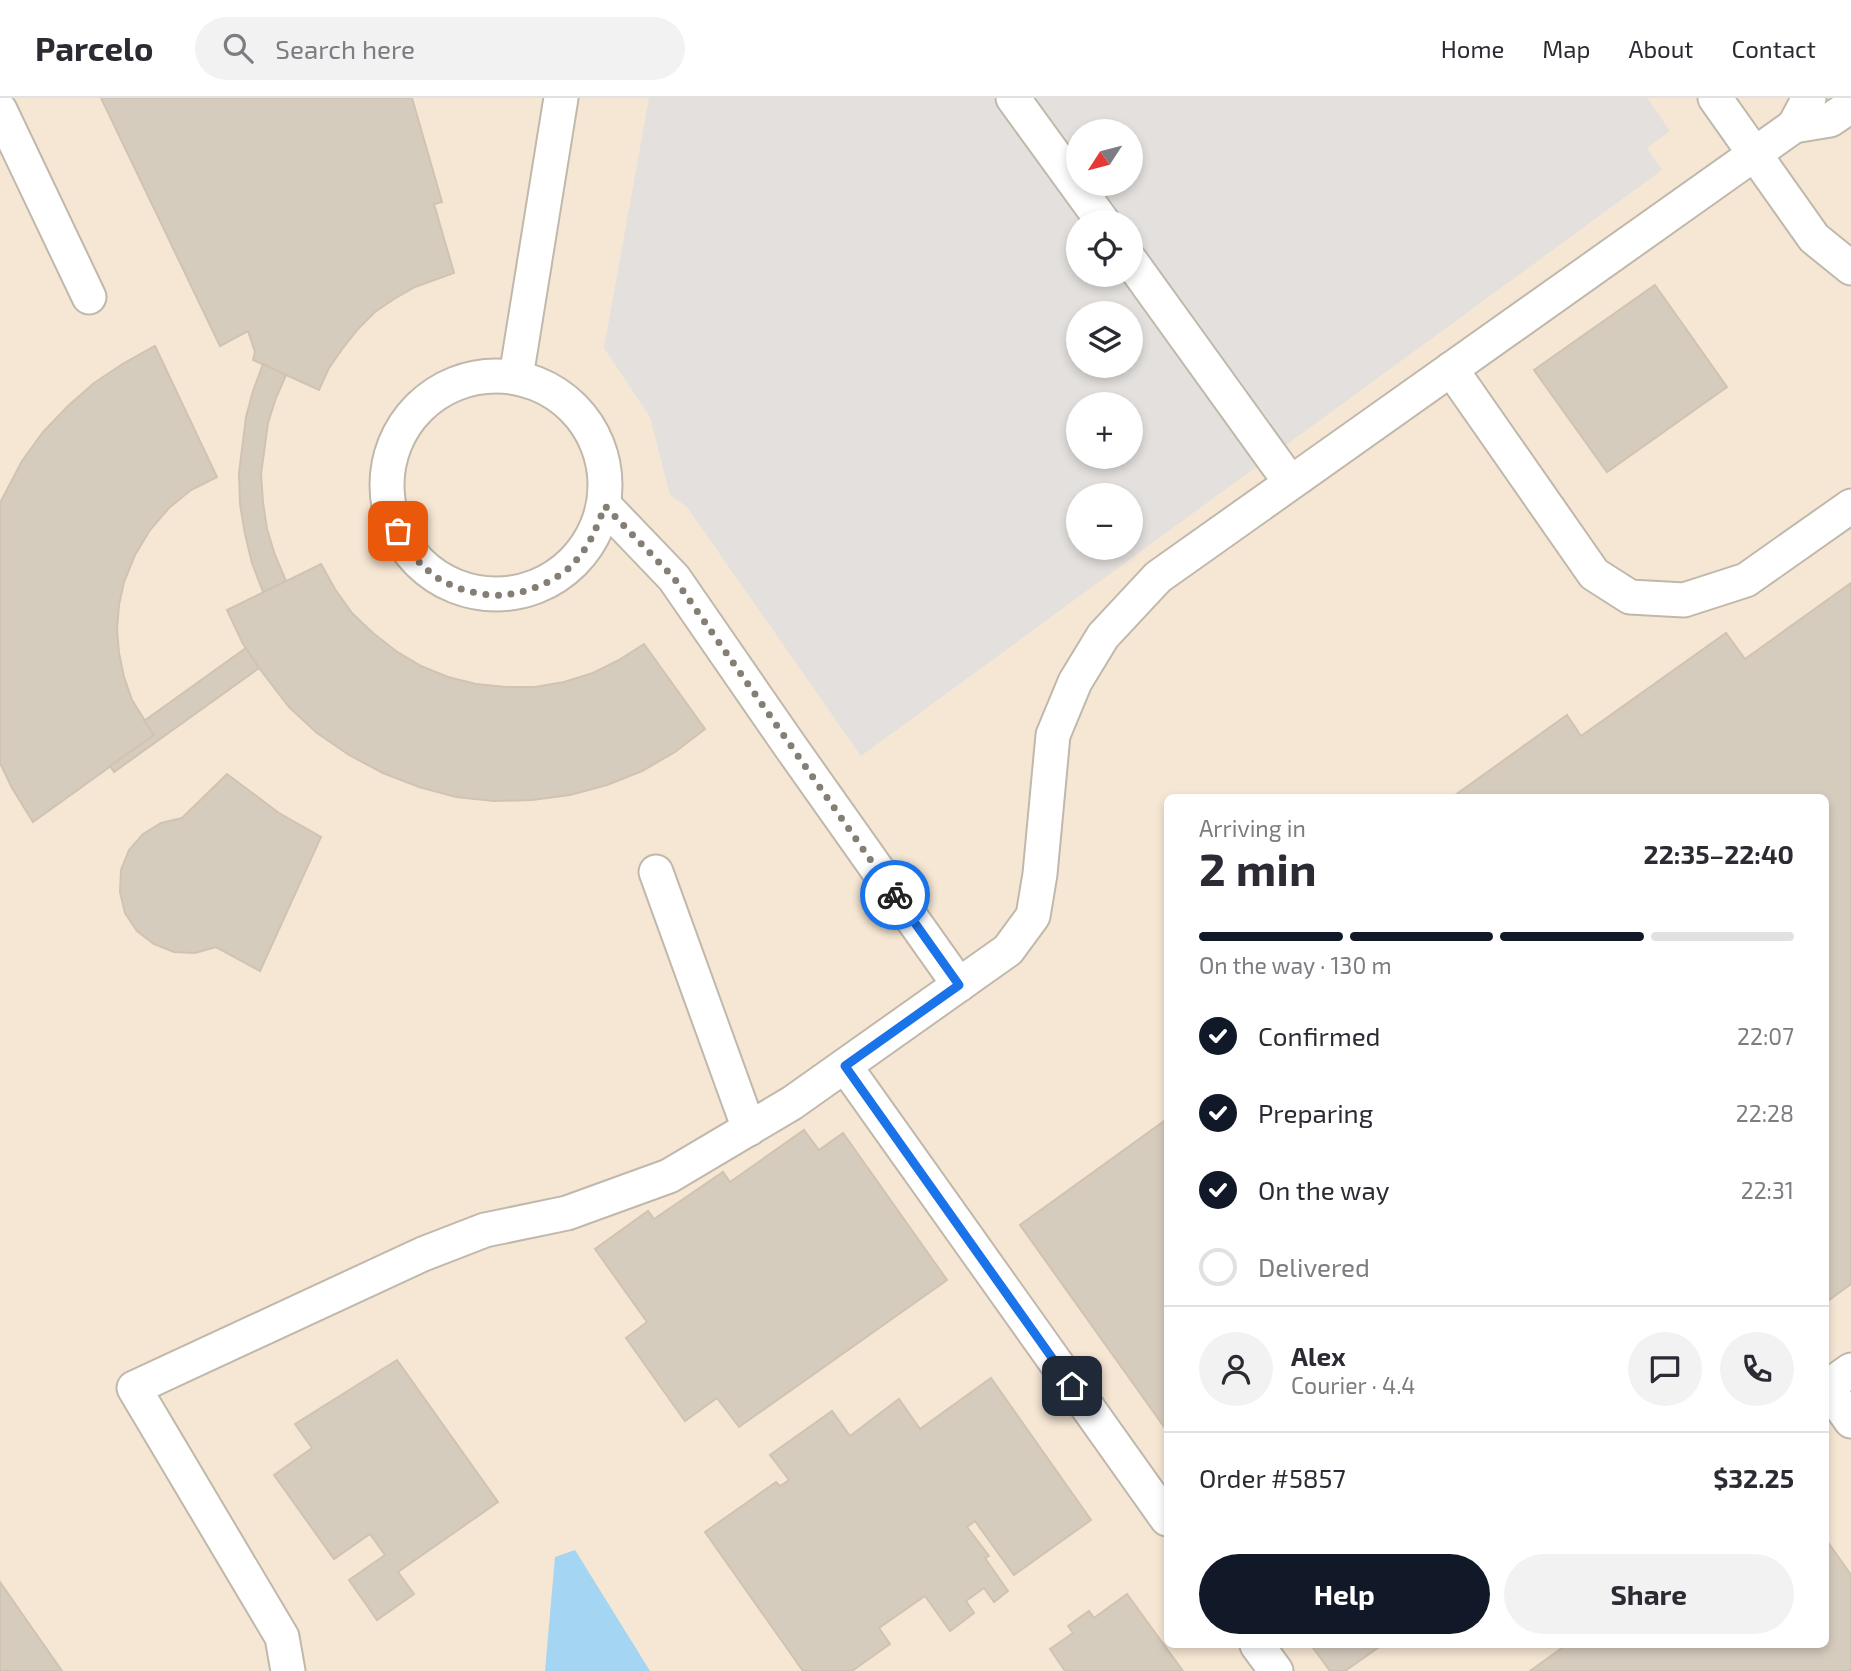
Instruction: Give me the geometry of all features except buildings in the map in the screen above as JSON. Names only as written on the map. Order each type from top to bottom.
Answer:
[{"type":"lane","points":[[516,377],[561,98]]},
{"type":"lane","points":[[1013,98],[1094,210]]},
{"type":"lane","points":[[1714,98],[1814,238],[1851,268]]},
{"type":"lane","points":[[288,1671],[282,1637],[134,1388],[423,1254],[485,1230],[567,1213],[669,1176],[792,1103],[1008,950],[1033,916],[1040,874],[1053,735],[1075,682],[1103,636],[1158,577],[1755,154],[1802,112],[1830,120],[1851,106]]},
{"type":"lane","points":[[0,110],[89,297]]},
{"type":"lane","points":[[1143,278],[1290,482]]},
{"type":"lane","points":[[1451,369],[1594,574],[1630,597],[1684,600],[1746,580],[1851,506]]},
{"type":"lane","points":[[479,377],[516,377],[548,388],[576,410],[595,438],[606,471],[605,506],[592,540],[569,568],[537,588],[502,596],[465,591],[432,574],[406,548],[390,514],[387,478],[395,442],[415,411],[444,388],[479,377]]},
{"type":"lane","points":[[605,506],[674,578],[959,985]]},
{"type":"lane","points":[[656,872],[749,1129]]},
{"type":"lane","points":[[845,1066],[1164,1515]]},
{"type":"lane","points":[[1829,1386],[1851,1370]]},
{"type":"lane","points":[[1829,1390],[1851,1421]]},
{"type":"lane","points":[[1259,1648],[1276,1671]]},
{"type":"shaded area","points":[[0,98],[1851,98],[1851,1671],[0,1671]]},
{"type":"shaded area","points":[[649,98],[1647,98],[1670,131],[1647,148],[1662,170],[1143,550],[1143,483],[1066,483],[1066,560],[1129,560],[861,756],[687,507],[670,495],[650,417],[604,348]]},
{"type":"water","points":[[575,1550],[650,1671],[545,1671],[555,1557]]},
{"type":"way so far","points":[[398,531],[406,548],[432,574],[465,591],[502,596],[537,588],[569,568],[592,540],[605,506],[674,578],[895,895]]},
{"type":"route","points":[[895,895],[959,985],[845,1066],[1072,1386]]}]
